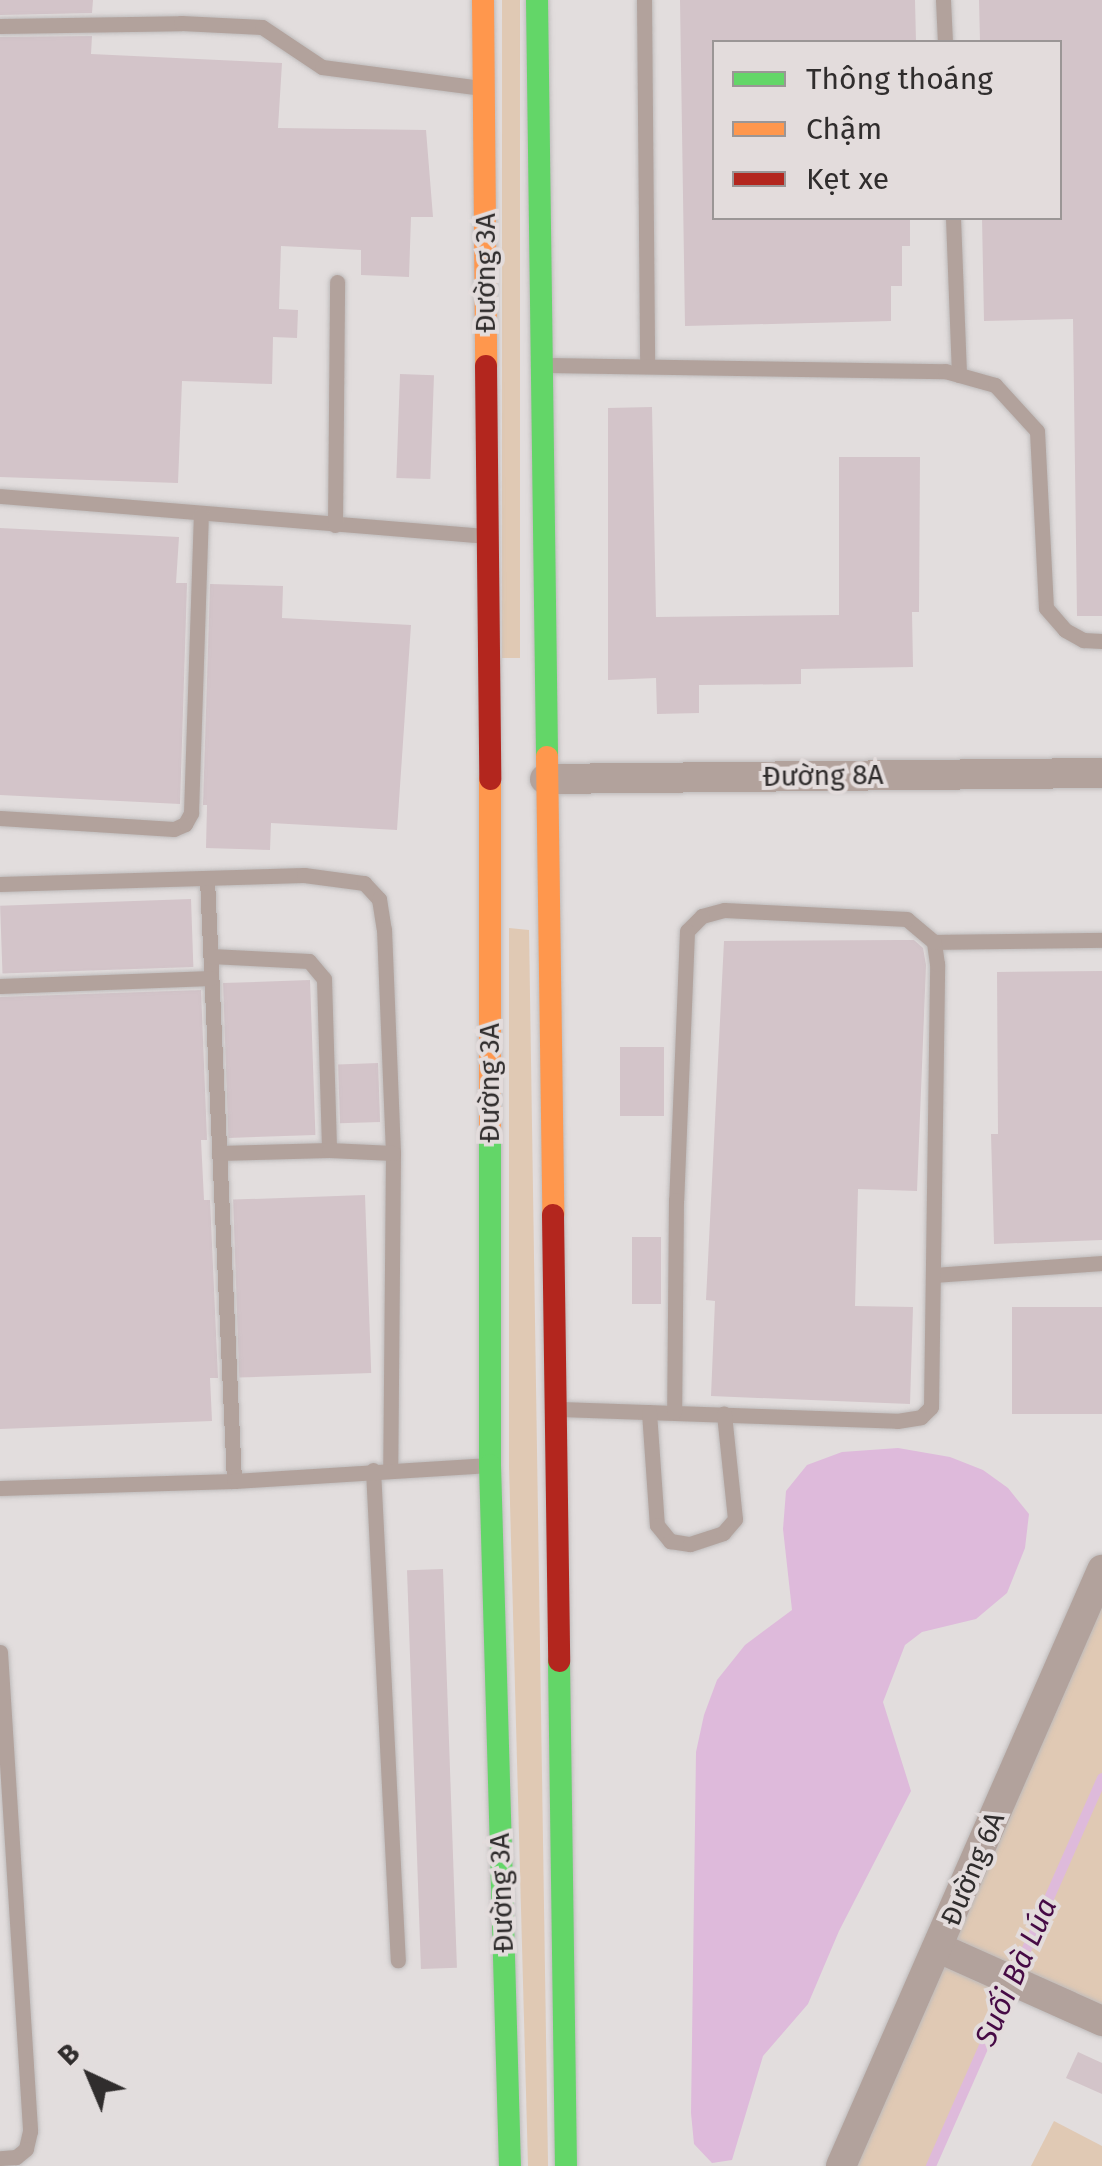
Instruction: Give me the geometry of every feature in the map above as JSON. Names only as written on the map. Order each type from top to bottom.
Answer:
[{"type":"street","name":"Đường 3A","points":[[483,0],[487,537],[518,779],[556,1408],[566,2166]]},
{"type":"street","name":"Đường 3A","points":[[510,2166],[490,1465],[518,779],[542,364],[536,0]]},
{"type":"street","name":"Đường 8A","points":[[518,779],[1102,774]]},
{"type":"street","name":"Đường 6A","points":[[841,2166],[1102,1570]]},
{"type":"street","points":[[939,1948],[1102,2021]]},
{"type":"lane","points":[[644,0],[647,366]]},
{"type":"lane","points":[[943,0],[945,40]]},
{"type":"lane","points":[[0,26],[182,23],[262,27],[322,67],[485,88]]},
{"type":"lane","points":[[952,220],[959,376]]},
{"type":"lane","points":[[335,525],[338,282]]},
{"type":"lane","points":[[542,364],[945,371],[994,385],[1037,431],[1046,608],[1065,630],[1083,640],[1102,641]]},
{"type":"lane","points":[[0,496],[487,537]]},
{"type":"lane","points":[[0,818],[174,830],[185,824],[190,813],[201,514]]},
{"type":"lane","points":[[0,884],[304,876],[364,883],[379,898],[384,929],[393,1153],[382,1469],[398,1960]]},
{"type":"lane","points":[[207,878],[234,1480]]},
{"type":"lane","points":[[674,1412],[676,1200],[687,931],[702,916],[724,910],[907,919],[934,942],[1102,940]]},
{"type":"lane","points":[[556,1408],[897,1421],[921,1417],[931,1407],[934,942]]},
{"type":"lane","points":[[210,956],[310,961],[319,968],[324,979],[329,1150]]},
{"type":"lane","points":[[0,986],[211,978]]},
{"type":"lane","points":[[219,1153],[393,1153]]},
{"type":"lane","points":[[934,1275],[1102,1263]]},
{"type":"lane","points":[[649,1412],[657,1525],[670,1541],[690,1544],[722,1533],[735,1519],[724,1414]]},
{"type":"lane","points":[[0,1488],[490,1465]]},
{"type":"lane","points":[[0,1652],[30,2131],[26,2148],[16,2158],[0,2158]]},
{"type":"shaded area","points":[[502,0],[520,0],[520,658],[502,658]]},
{"type":"shaded area","points":[[509,928],[529,930],[548,2166],[528,2166],[509,1466]]},
{"type":"shaded area","points":[[898,1448],[950,1457],[983,1470],[1008,1488],[1029,1514],[1025,1548],[1007,1593],[976,1619],[922,1632],[905,1645],[883,1702],[911,1791],[839,1931],[808,2004],[763,2056],[732,2160],[712,2163],[694,2144],[691,2113],[696,1752],[704,1715],[717,1680],[745,1645],[792,1610],[783,1529],[786,1491],[807,1465],[842,1452]]},
{"type":"shaded area","points":[[1102,1599],[1102,2008],[1018,1971],[931,2166],[854,2166]]},
{"type":"shaded area","points":[[1054,2121],[1102,2146],[1102,2166],[1031,2166]]},
{"type":"building","points":[[0,0],[93,0],[92,13],[0,15]]},
{"type":"building","points":[[680,0],[915,0],[916,40],[712,40],[712,220],[910,220],[910,246],[902,246],[902,286],[891,286],[891,321],[685,326]]},
{"type":"building","points":[[979,0],[1102,0],[1102,616],[1077,616],[1073,319],[984,321],[982,220],[1062,220],[1062,40],[980,40]]},
{"type":"building","points":[[92,36],[91,54],[282,63],[278,128],[426,130],[433,217],[411,217],[409,277],[361,275],[361,250],[281,246],[279,309],[298,310],[297,338],[273,337],[272,384],[182,381],[178,483],[0,477],[0,37]]},
{"type":"building","points":[[400,374],[434,375],[430,479],[396,478]]},
{"type":"building","points":[[652,407],[656,617],[839,615],[839,457],[920,457],[919,612],[912,612],[913,667],[801,669],[801,684],[699,685],[699,713],[657,714],[656,678],[608,680],[608,408]]},
{"type":"building","points":[[0,528],[179,537],[176,583],[187,583],[180,804],[0,795]]},
{"type":"building","points":[[210,584],[283,586],[282,618],[411,625],[397,830],[271,823],[270,850],[206,848],[207,805],[203,805]]},
{"type":"building","points":[[191,899],[193,967],[2,974],[0,906]]},
{"type":"building","points":[[914,940],[923,948],[926,965],[917,1191],[858,1189],[855,1306],[913,1307],[910,1404],[711,1396],[715,1301],[706,1300],[724,941]]},
{"type":"building","points":[[1102,971],[1102,1240],[994,1244],[991,1134],[998,1134],[997,972]]},
{"type":"building","points":[[310,980],[315,1135],[228,1138],[223,983]]},
{"type":"building","points":[[201,990],[207,1140],[201,1140],[204,1200],[210,1200],[218,1378],[210,1378],[212,1421],[0,1429],[0,997]]},
{"type":"building","points":[[620,1047],[664,1047],[664,1116],[620,1116]]},
{"type":"building","points":[[378,1063],[380,1122],[340,1123],[338,1064]]},
{"type":"building","points":[[365,1195],[371,1373],[239,1377],[233,1200]]},
{"type":"building","points":[[632,1237],[661,1237],[661,1304],[632,1304]]},
{"type":"building","points":[[1012,1307],[1102,1307],[1102,1414],[1012,1414]]},
{"type":"building","points":[[443,1569],[457,1968],[421,1969],[407,1570]]},
{"type":"building","points":[[1078,2052],[1102,2063],[1102,2094],[1066,2078]]},
{"type":"waterway","name":"Suối Bà Lúa","points":[[931,2166],[1102,1778]]},
{"type":"traffic: fast","points":[[537,0],[547,757]]},
{"type":"traffic: fast","points":[[490,1131],[490,1465],[510,2166]]},
{"type":"traffic: fast","points":[[559,1661],[566,2166]]},
{"type":"traffic: slow","points":[[483,0],[486,366]]},
{"type":"traffic: slow","points":[[547,757],[553,1215]]},
{"type":"traffic: slow","points":[[490,779],[490,1131]]},
{"type":"traffic: jam","points":[[486,366],[490,779]]},
{"type":"traffic: jam","points":[[553,1215],[559,1661]]}]
